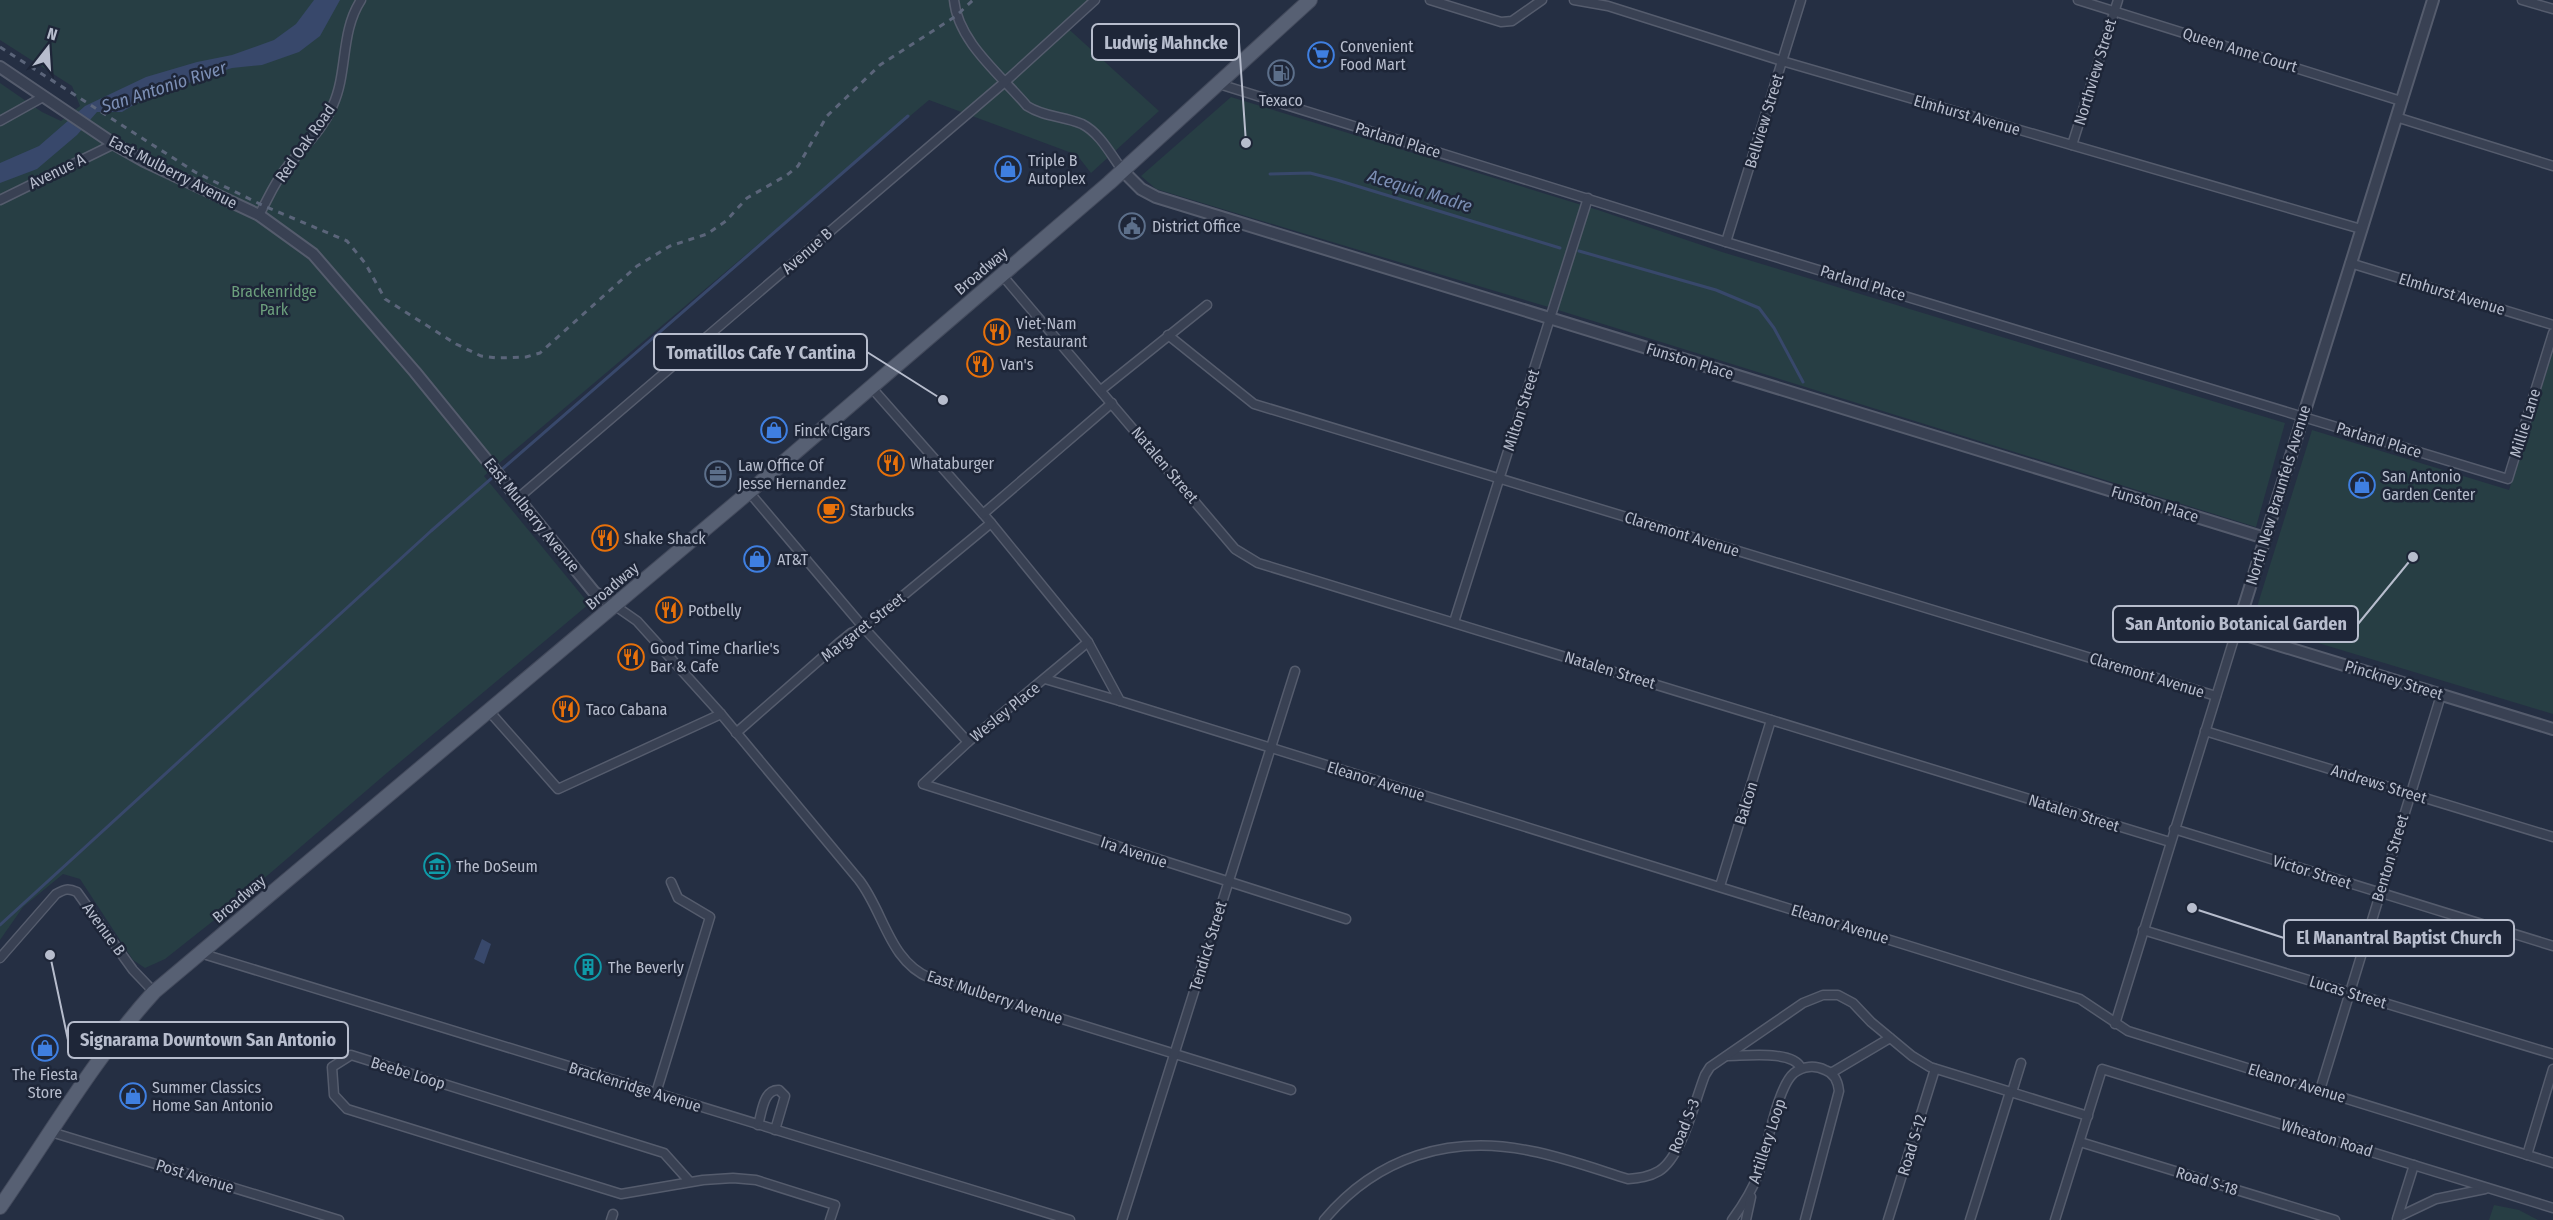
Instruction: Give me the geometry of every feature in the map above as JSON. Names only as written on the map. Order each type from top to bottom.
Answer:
[{"type":"main road","name":"Broadway","points":[[0,1207],[132,1016],[154,992],[749,492],[1002,275],[1123,171],[1310,0]]},
{"type":"street","name":"Red Oak Road","points":[[259,215],[284,171],[314,137],[333,106],[340,85],[348,33],[361,0]]},
{"type":"street","points":[[954,0],[956,16],[966,34],[1027,106],[1037,112],[1081,124],[1094,132],[1123,171]]},
{"type":"street","name":"Avenue B","points":[[517,499],[1006,81],[1095,0]]},
{"type":"street","points":[[1430,0],[1501,22],[1512,21],[1542,0]]},
{"type":"street","name":"Elmhurst Avenue","points":[[1574,0],[1609,3],[1782,61],[2361,229]]},
{"type":"street","name":"Bellview Street","points":[[1726,242],[1801,0]]},
{"type":"street","name":"Queen Anne Court","points":[[2078,0],[2401,101]]},
{"type":"street","name":"Northview Street","points":[[2072,145],[2118,0]]},
{"type":"street","name":"North New Braunfels Avenue","points":[[2115,1024],[2433,0]]},
{"type":"street","points":[[2522,0],[2553,9]]},
{"type":"street","name":"East Mulberry Avenue","points":[[0,67],[114,144],[144,161],[259,215],[313,254],[416,372],[594,592],[637,621],[721,714],[868,890],[888,935],[909,966],[930,978],[1291,1090]]},
{"type":"street","name":"Parland Place","points":[[1219,84],[1726,242],[2508,479]]},
{"type":"street","points":[[0,121],[43,97]]},
{"type":"street","points":[[2396,117],[2553,166]]},
{"type":"street","name":"Avenue A","points":[[0,200],[114,144]]},
{"type":"street","name":"Funston Place","points":[[1123,171],[1141,189],[1156,197],[2265,538]]},
{"type":"street","name":"Milton Street","points":[[1454,622],[1588,198]]},
{"type":"street","name":"Elmhurst Avenue","points":[[2350,263],[2553,325]]},
{"type":"street","points":[[1002,275],[1101,390],[1207,305]]},
{"type":"street","name":"Millie Lane","points":[[2508,479],[2553,333]]},
{"type":"street","name":"Claremont Avenue","points":[[1168,335],[1254,404],[2216,696]]},
{"type":"street","points":[[871,387],[991,523],[1088,642],[1120,701]]},
{"type":"street","name":"Natalen Street","points":[[1101,390],[1236,549],[1258,563],[2170,842]]},
{"type":"street","points":[[983,514],[1112,403]]},
{"type":"street","points":[[749,492],[864,628],[968,742]]},
{"type":"street","name":"Margaret Street","points":[[736,733],[845,638],[864,628],[991,523]]},
{"type":"street","name":"Pinckney Street","points":[[2235,632],[2553,729]]},
{"type":"street","name":"Wesley Place","points":[[923,784],[968,742],[1088,642]]},
{"type":"street","name":"Tendick Street","points":[[1122,1220],[1295,671]]},
{"type":"street","name":"Eleanor Avenue","points":[[1045,680],[1120,701],[2080,999],[2128,1031],[2553,1163]]},
{"type":"street","name":"Benton Street","points":[[2320,1090],[2441,695]]},
{"type":"street","points":[[489,711],[558,789],[721,714]]},
{"type":"street","name":"Balcon","points":[[1720,886],[1771,720]]},
{"type":"street","name":"Andrews Street","points":[[2205,731],[2553,837]]},
{"type":"street","name":"Ira Avenue","points":[[923,784],[1346,919]]},
{"type":"street","name":"Victor Street","points":[[2174,829],[2553,946]]},
{"type":"street","points":[[656,1093],[710,917],[678,898],[670,882]]},
{"type":"street","name":"Avenue B","points":[[0,958],[56,894],[66,889],[77,892],[133,970],[154,992]]},
{"type":"street","name":"Lucas Street","points":[[2144,930],[2553,1054]]},
{"type":"street","name":"Brackenridge Avenue","points":[[200,953],[1070,1220]]},
{"type":"street","name":"Road S-3","points":[[1324,1220],[1350,1192],[1367,1179],[1386,1167],[1432,1150],[1488,1146],[1529,1150],[1628,1179],[1642,1178],[1660,1171],[1674,1156],[1705,1074],[1710,1067],[1803,1003],[1823,995],[1838,995],[1853,1003],[1912,1056],[1935,1069],[2088,1116]]},
{"type":"street","points":[[1831,1073],[1890,1038]]},
{"type":"street","name":"Beebe Loop","points":[[351,1055],[664,1153],[690,1182],[621,1194],[347,1109],[334,1095],[332,1067],[351,1055]]},
{"type":"street","points":[[1727,1056],[1789,1057],[1801,1068],[1820,1068],[1831,1073],[1838,1083],[1839,1098],[1803,1220]]},
{"type":"street","points":[[1971,1220],[2021,1063]]},
{"type":"street","name":"Artillery Loop","points":[[1732,1220],[1755,1182],[1783,1088],[1793,1074],[1801,1068]]},
{"type":"street","name":"Road S-12","points":[[1888,1220],[1935,1069]]},
{"type":"street","name":"Wheaton Road","points":[[2088,1116],[2102,1069],[2553,1209]]},
{"type":"street","points":[[2527,1155],[2553,1069]]},
{"type":"street","points":[[758,1125],[767,1094],[772,1090],[779,1090],[785,1096],[775,1130]]},
{"type":"street","points":[[2067,1220],[2056,1218],[2088,1116]]},
{"type":"street","name":"Post Avenue","points":[[51,1132],[339,1220]]},
{"type":"street","name":"Road S-18","points":[[2080,1142],[2335,1220]]},
{"type":"street","points":[[2397,1219],[2414,1165]]},
{"type":"street","points":[[690,1182],[716,1178],[756,1180],[835,1205],[830,1220]]},
{"type":"street","points":[[1746,1220],[1755,1182]]},
{"type":"street","points":[[2397,1219],[2436,1199],[2490,1189]]},
{"type":"green space","name":"Brackenridge Park","points":[[0,0],[1088,0],[1063,24],[1159,111],[1091,173],[1077,155],[929,100],[484,476],[589,604],[232,906],[165,959],[145,968],[133,960],[80,879],[63,874],[23,907],[0,940],[0,83],[42,112],[61,121],[80,106],[72,86],[0,40]]},
{"type":"green space","points":[[1231,97],[1598,210],[1722,252],[2285,423],[2256,527],[1545,306],[1156,189],[1141,176]]},
{"type":"green space","points":[[2553,352],[2553,714],[2252,623],[2312,430],[2509,490]]},
{"type":"green space","points":[[2494,1205],[2519,1210],[2538,1220],[2489,1220]]},
{"type":"water","name":"San Antonio River","points":[[314,0],[340,0],[320,36],[299,52],[262,65],[232,68],[209,75],[135,104],[122,112],[97,112],[77,135],[37,169],[0,183],[0,163],[39,146],[85,106],[146,77],[197,62],[232,55],[274,40],[296,24]]},
{"type":"water","points":[[482,939],[491,944],[484,964],[474,959]]},
{"type":"waterway","points":[[0,925],[431,531],[908,116]]},
{"type":"waterway","name":"Acequia Madre","points":[[1270,174],[1310,173],[1560,248]]},
{"type":"waterway","name":"Acequia Madre","points":[[1579,251],[1716,290],[1759,308],[1774,328],[1803,382]]},
{"type":"railway","points":[[0,47],[195,172],[264,206],[347,241],[365,263],[385,299],[456,344],[481,356],[526,357],[540,353],[637,266],[670,246],[707,234],[726,221],[747,198],[787,175],[798,166],[827,116],[880,65],[956,16],[973,0]]},
{"type":"place","name":"Convenient Food Mart","points":[[1321,55]]},
{"type":"place","name":"Texaco","points":[[1281,73]]},
{"type":"place","name":"Ludwig Mahncke","points":[[1246,143]]},
{"type":"place","name":"Triple B Autoplex","points":[[1008,169]]},
{"type":"place","name":"District Office","points":[[1132,226]]},
{"type":"place","name":"Viet-Nam Restaurant","points":[[997,332]]},
{"type":"place","name":"Van's","points":[[980,364]]},
{"type":"place","name":"Tomatillos Cafe Y Cantina","points":[[943,400]]},
{"type":"place","name":"Finck Cigars","points":[[774,430]]},
{"type":"place","name":"Whataburger","points":[[891,463]]},
{"type":"place","name":"Law Office Of Jesse Hernandez","points":[[718,474]]},
{"type":"place","name":"San Antonio Garden Center","points":[[2362,485]]},
{"type":"place","name":"Starbucks","points":[[831,510]]},
{"type":"place","name":"Shake Shack","points":[[605,538]]},
{"type":"place","name":"San Antonio Botanical Garden","points":[[2413,557]]},
{"type":"place","name":"AT&T","points":[[757,559]]},
{"type":"place","name":"Potbelly","points":[[669,610]]},
{"type":"place","name":"Good Time Charlie's Bar & Cafe","points":[[631,657]]},
{"type":"place","name":"Taco Cabana","points":[[566,709]]},
{"type":"place","name":"The DoSeum","points":[[437,866]]},
{"type":"place","name":"El Manantral Baptist Church","points":[[2192,908]]},
{"type":"place","name":"Signarama Downtown San Antonio","points":[[50,955]]},
{"type":"place","name":"The Beverly","points":[[588,967]]},
{"type":"place","name":"The Fiesta Store","points":[[45,1048]]},
{"type":"place","name":"Summer Classics Home San Antonio","points":[[133,1096]]}]
